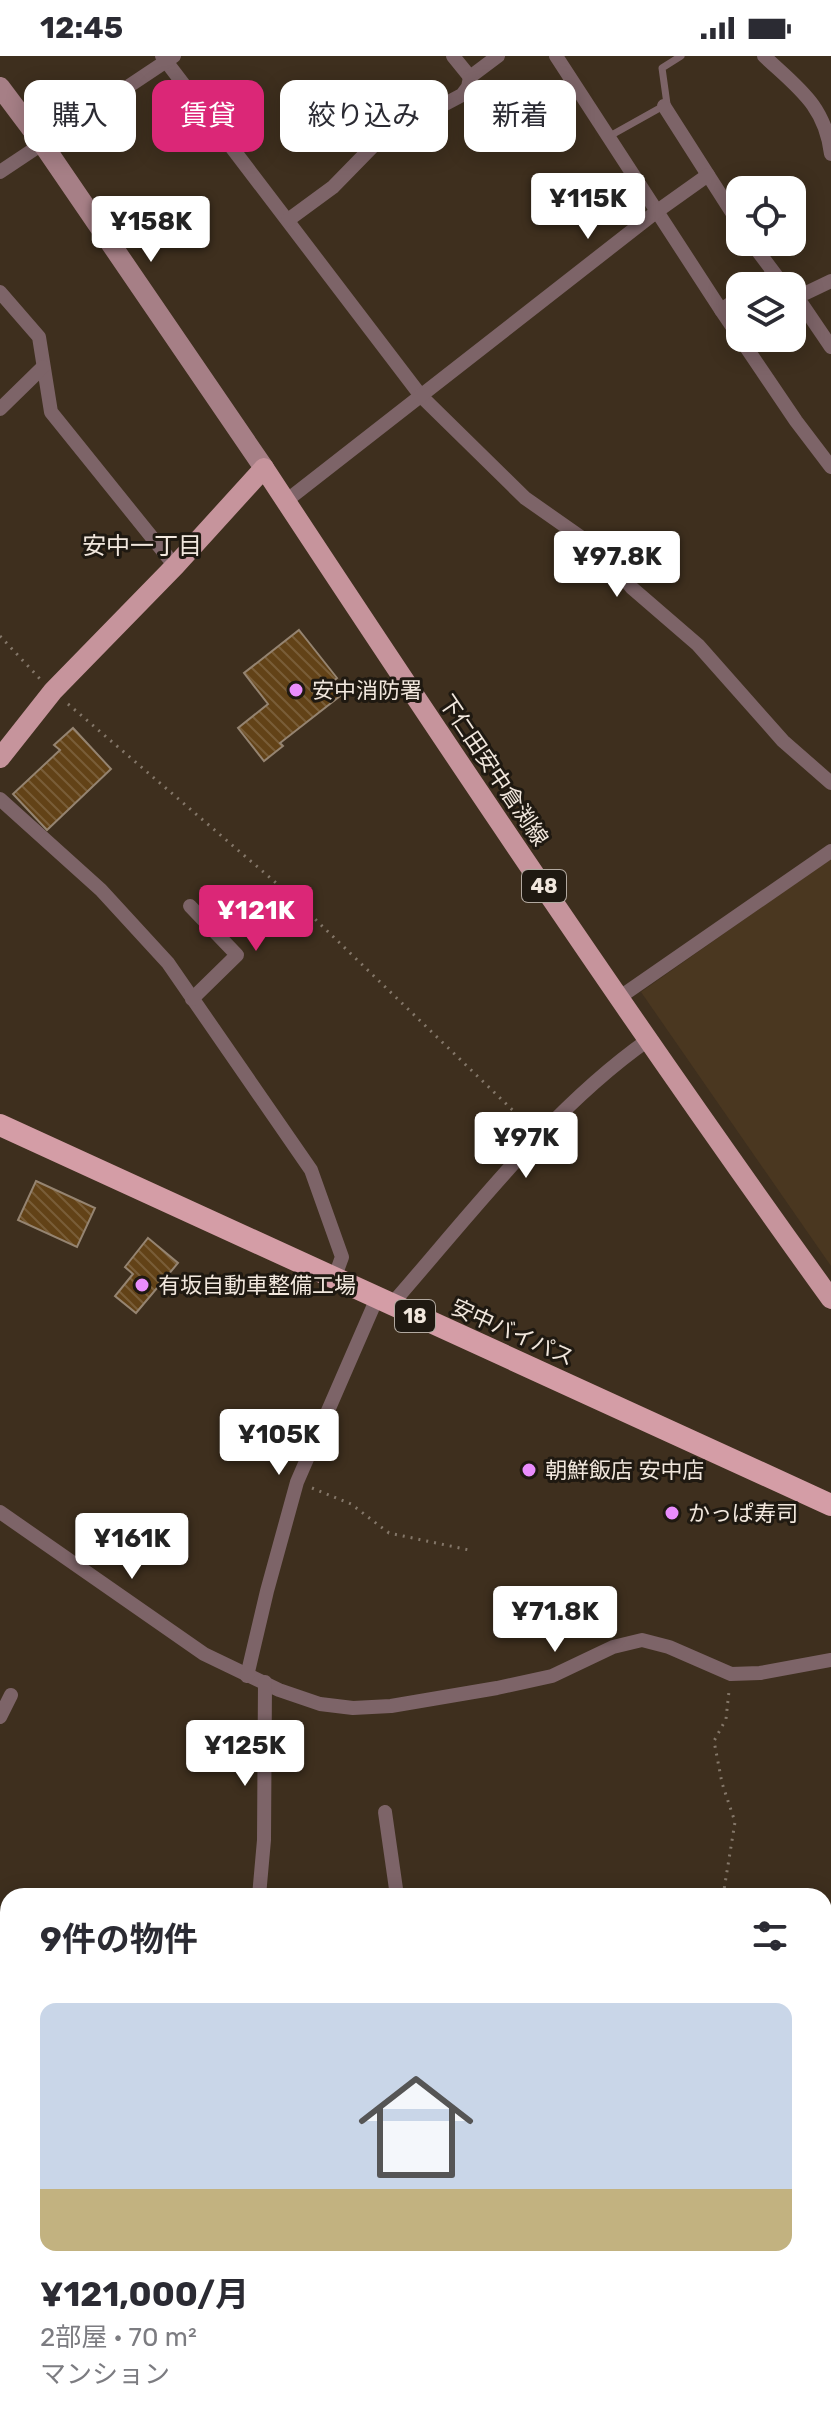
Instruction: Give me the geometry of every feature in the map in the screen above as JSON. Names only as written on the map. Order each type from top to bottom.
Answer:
[{"type":"highway","name":"安中バイパス","points":[[0,1125],[831,1505]]},
{"type":"main road","points":[[0,87],[24,119]]},
{"type":"main road","points":[[0,758],[53,691],[175,566],[264,468],[48,152]]},
{"type":"main road","name":"下仁田安中倉渕線","points":[[264,468],[648,1040],[831,1299]]},
{"type":"street","points":[[453,56],[470,77]]},
{"type":"street","points":[[288,220],[333,187],[375,144],[462,95],[470,77],[498,56]]},
{"type":"street","points":[[556,56],[721,310],[831,467]]},
{"type":"street","points":[[764,56],[816,107],[828,131],[831,154]]},
{"type":"street","points":[[135,80],[168,58],[421,396],[525,498],[602,552],[632,588],[698,645],[783,741],[831,783]]},
{"type":"street","points":[[664,106],[726,203]]},
{"type":"street","points":[[0,172],[29,152]]},
{"type":"street","points":[[286,501],[656,212],[708,175]]},
{"type":"street","points":[[806,293],[830,285]]},
{"type":"street","points":[[0,292],[39,337],[51,412],[175,566]]},
{"type":"street","points":[[721,310],[726,307]]},
{"type":"street","points":[[806,313],[831,347]]},
{"type":"street","points":[[0,409],[43,367]]},
{"type":"street","points":[[0,799],[101,890],[168,963],[311,1170],[342,1257],[334,1279]]},
{"type":"street","points":[[620,997],[831,851]]},
{"type":"street","points":[[190,906],[237,955],[192,999]]},
{"type":"street","points":[[247,1676],[297,1482],[384,1302],[540,1136],[613,1065],[648,1040]]},
{"type":"street","points":[[0,1512],[204,1654],[279,1690],[320,1704],[353,1708],[391,1706],[552,1676],[613,1647],[642,1640],[669,1647],[731,1674],[760,1673],[831,1660]]},
{"type":"street","points":[[260,1888],[264,1840],[265,1682]]},
{"type":"street","points":[[0,1717],[11,1695]]},
{"type":"street","points":[[385,1812],[396,1888]]},
{"type":"lane","points":[[608,137],[667,104],[662,68],[681,56]]},
{"type":"path","points":[[0,636],[53,691],[289,894],[540,1136]]},
{"type":"path","points":[[297,1482],[351,1504],[389,1533],[469,1550]]},
{"type":"path","points":[[724,1888],[735,1822],[722,1783],[714,1741],[726,1719],[731,1674]]},
{"type":"shaded area","points":[[831,858],[831,1266],[641,992]]},
{"type":"building","name":"安中消防署","points":[[299,630],[337,678],[330,684],[340,696],[280,743],[283,746],[264,761],[238,728],[268,704],[244,673]]},
{"type":"building","points":[[73,728],[111,769],[47,830],[13,794],[60,750],[54,745]]},
{"type":"building","points":[[36,1181],[95,1208],[77,1247],[18,1220]]},
{"type":"building","name":"有坂自動車整備工場","points":[[148,1238],[178,1263],[136,1313],[115,1296],[133,1274],[125,1267]]},
{"type":"place","name":"安中消防署","points":[[296,690]]},
{"type":"place","name":"有坂自動車整備工場","points":[[142,1285]]},
{"type":"place","name":"朝鮮飯店 安中店","points":[[529,1470]]},
{"type":"place","name":"かっぱ寿司","points":[[672,1513]]},
{"type":"district","name":"安中一丁目","points":[[142,546]]}]
